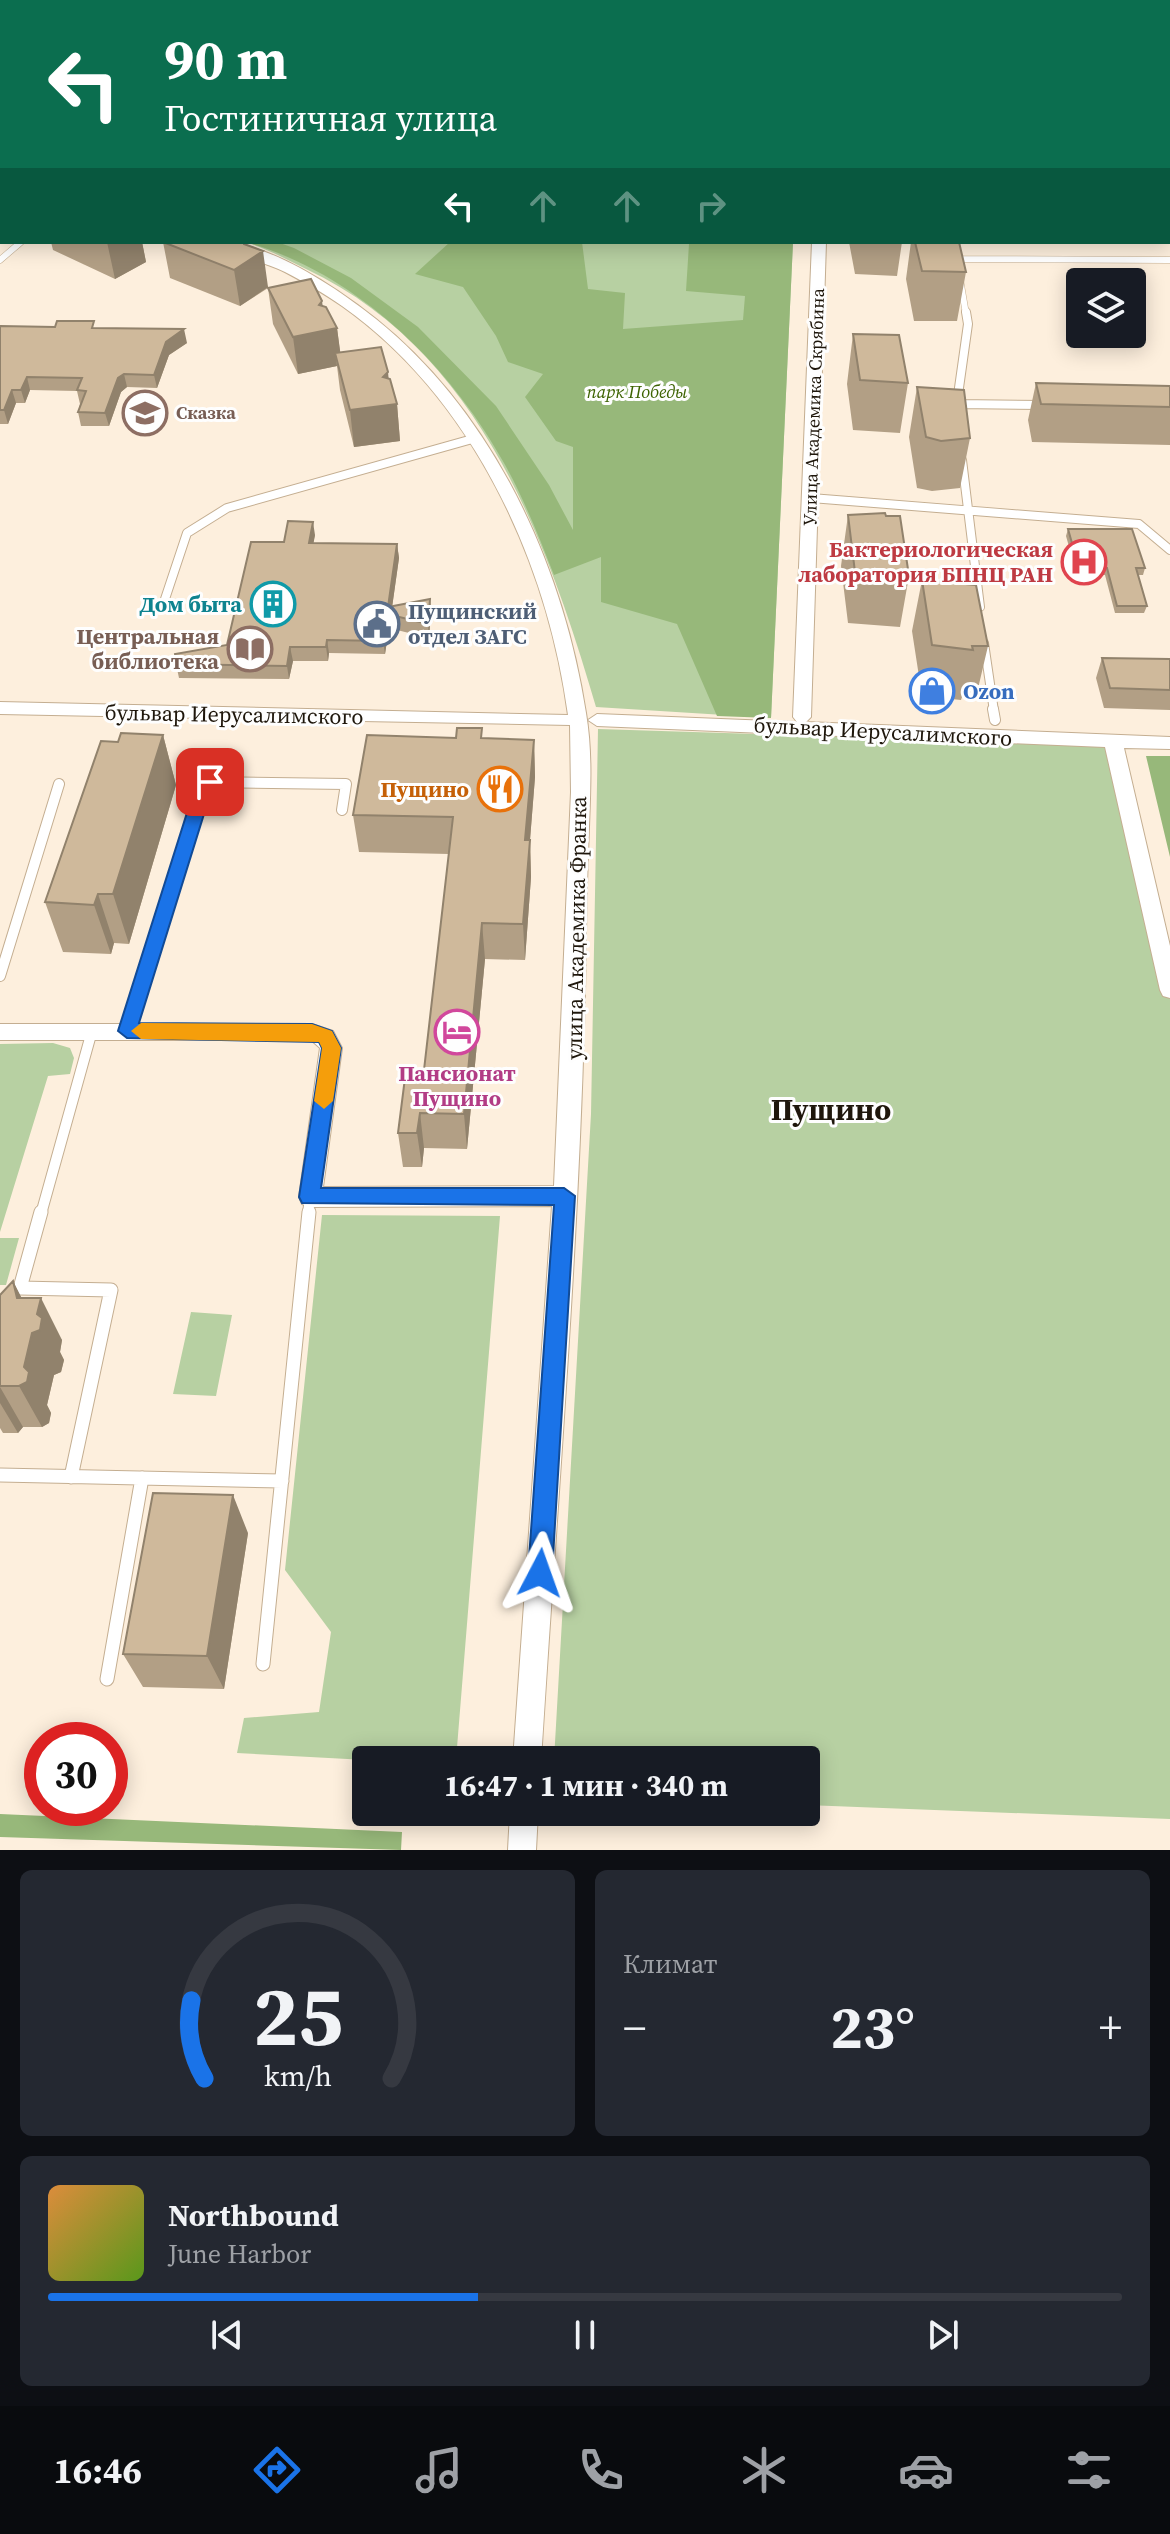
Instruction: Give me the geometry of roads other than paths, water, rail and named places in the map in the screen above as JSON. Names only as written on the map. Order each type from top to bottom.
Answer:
[{"type":"street","name":"улица Академика Франка","points":[[231,244],[304,275],[372,319],[410,352],[476,438],[529,541],[568,668],[580,738],[573,1093],[528,1746]]},
{"type":"street","name":"Улица Академика Скрябина","points":[[802,717],[819,244]]},
{"type":"street","name":"бульвар Иерусалимского","points":[[0,708],[564,720]]},
{"type":"street","name":"бульвар Иерусалимского","points":[[597,720],[1170,743]]},
{"type":"street","points":[[1113,741],[1169,983]]},
{"type":"street","points":[[0,1032],[312,1032],[326,1037],[331,1048],[310,1197],[564,1196]]},
{"type":"street","points":[[522,1850],[523,1826]]},
{"type":"lane","points":[[0,260],[19,244]]},
{"type":"lane","points":[[945,253],[956,259],[1170,260]]},
{"type":"lane","points":[[956,259],[968,324],[957,404],[958,419]]},
{"type":"lane","points":[[957,404],[1048,406]]},
{"type":"lane","points":[[164,602],[187,533],[227,508],[476,438]]},
{"type":"lane","points":[[961,449],[981,615]]},
{"type":"lane","points":[[811,498],[1139,524],[1170,550]]},
{"type":"lane","points":[[983,630],[995,720]]},
{"type":"lane","points":[[127,1031],[200,797],[210,782],[346,784],[342,810]]},
{"type":"lane","points":[[0,976],[59,784]]},
{"type":"lane","points":[[71,1477],[111,1290],[20,1288],[92,1031]]},
{"type":"lane","points":[[263,1664],[310,1197]]},
{"type":"lane","points":[[0,1475],[282,1481]]},
{"type":"lane","points":[[107,1679],[142,1478]]},
{"type":"place","name":"Сказка","points":[[145,413]]},
{"type":"place","name":"Бактериологическая лаборатория БПНЦ РАН","points":[[1084,562]]},
{"type":"place","name":"Дом быта","points":[[273,604]]},
{"type":"place","name":"Пущинский отдел ЗАГС","points":[[377,624]]},
{"type":"place","name":"Центральная библиотека","points":[[250,649]]},
{"type":"place","name":"Ozon","points":[[932,691]]},
{"type":"place","name":"Пущино","points":[[500,789]]},
{"type":"place","name":"Пансионат Пущино","points":[[457,1032]]},
{"type":"district","name":"Пущино","points":[[831,1110]]},
{"type":"park label","name":"парк Победы","points":[[637,392]]}]
